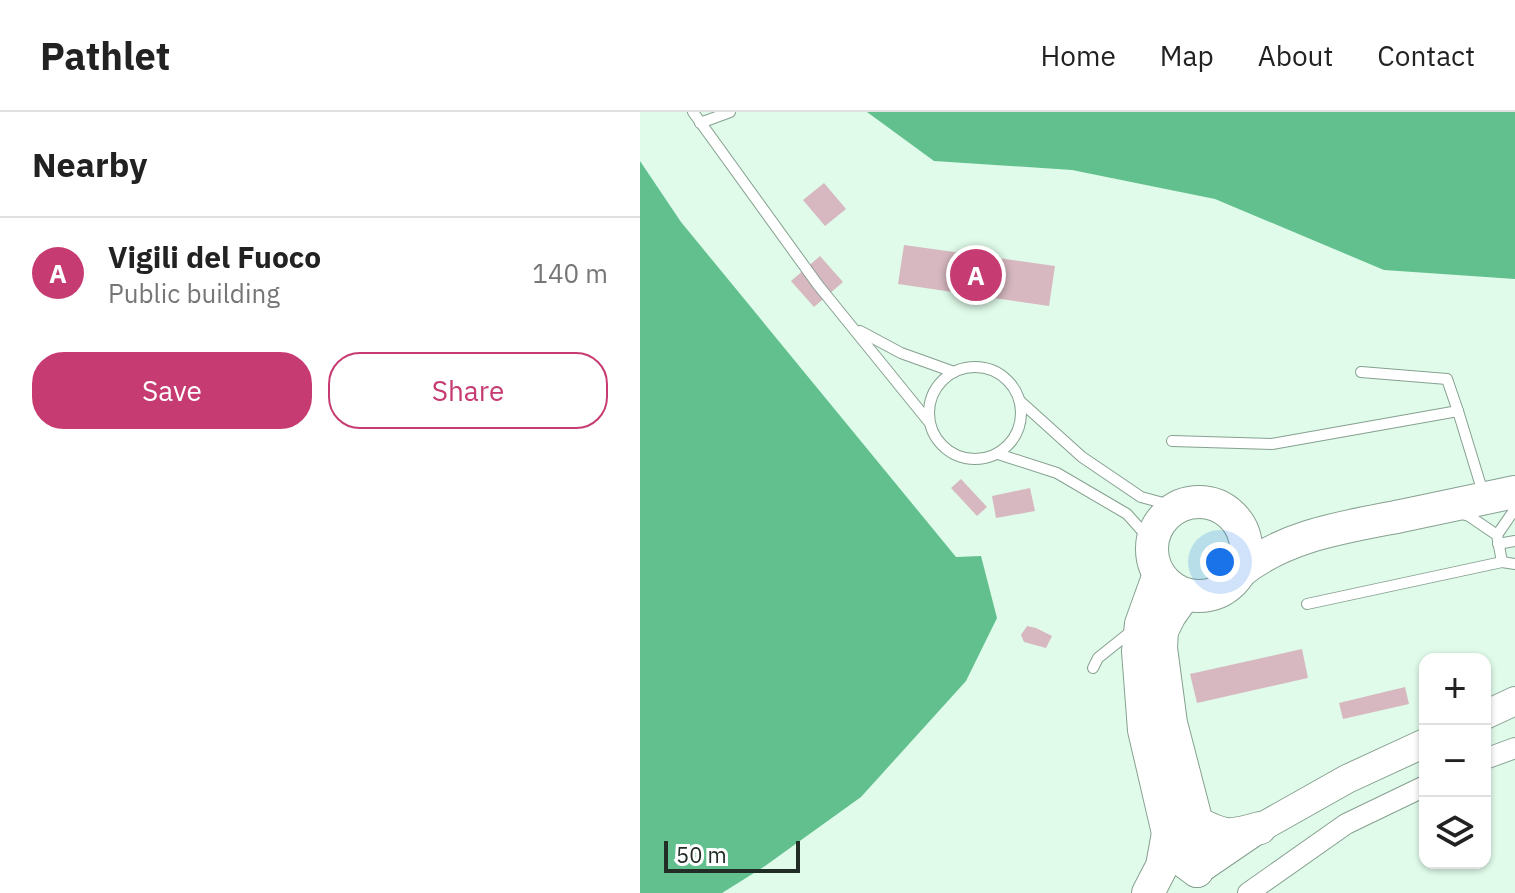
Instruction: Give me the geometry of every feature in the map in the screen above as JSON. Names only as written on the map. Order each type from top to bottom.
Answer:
[{"type":"main road","points":[[1331,530],[1254,524],[1232,516],[1216,505],[1197,502],[1178,507],[1161,521],[1152,542],[1154,564],[1166,582],[1185,594],[1206,595],[1234,580],[1254,560],[1276,548],[1331,530],[1500,495]]},
{"type":"main road","points":[[1232,516],[1243,533],[1245,543],[1244,563],[1240,572]]},
{"type":"main road","points":[[1159,574],[1141,624],[1138,651],[1144,730],[1197,871],[1166,893]]},
{"type":"main road","points":[[1148,893],[1182,828],[1161,648],[1162,631],[1185,594]]},
{"type":"main road","points":[[1182,828],[1236,835],[1260,828]]},
{"type":"street","points":[[1491,712],[1514,702]]},
{"type":"street","points":[[1197,871],[1260,828],[1347,779],[1419,746]]},
{"type":"street","points":[[1491,757],[1515,748]]},
{"type":"street","points":[[1248,893],[1346,824],[1419,789]]},
{"type":"lane","points":[[693,112],[818,285],[929,422],[938,442],[966,459],[977,460],[998,454],[1018,431],[1021,402]]},
{"type":"lane","points":[[700,123],[730,112]]},
{"type":"lane","points":[[854,328],[901,353],[954,372]]},
{"type":"lane","points":[[929,422],[933,393],[946,378],[954,372],[974,367],[994,371],[1011,383],[1021,402],[1082,457],[1141,497],[1178,507]]},
{"type":"lane","points":[[1361,372],[1447,379],[1458,411],[1500,495]]},
{"type":"lane","points":[[1172,441],[1272,444],[1458,411]]},
{"type":"lane","points":[[998,454],[1057,473],[1127,514],[1152,542]]},
{"type":"lane","points":[[1438,508],[1469,516],[1497,540],[1502,562]]},
{"type":"lane","points":[[1497,540],[1515,509]]},
{"type":"lane","points":[[1497,540],[1515,541]]},
{"type":"lane","points":[[1307,604],[1502,562],[1515,564]]},
{"type":"lane","points":[[1093,668],[1098,658],[1141,624]]},
{"type":"shaded area","points":[[867,112],[1515,112],[1515,279],[1384,270],[1215,199],[1072,170],[934,161]]},
{"type":"shaded area","points":[[640,161],[681,222],[956,557],[981,556],[997,618],[966,681],[861,797],[722,893],[640,893]]},
{"type":"building","points":[[824,183],[846,209],[825,226],[803,200]]},
{"type":"building","points":[[904,245],[1055,266],[1049,306],[898,284]]},
{"type":"building","points":[[820,256],[843,282],[814,307],[791,281]]},
{"type":"building","points":[[961,479],[987,507],[977,516],[951,488]]},
{"type":"building","points":[[1030,488],[1035,511],[996,518],[992,496]]},
{"type":"building","points":[[1027,626],[1052,636],[1046,648],[1024,642],[1021,635]]},
{"type":"building","points":[[1302,649],[1308,678],[1197,703],[1190,674]]},
{"type":"building","points":[[1405,687],[1409,704],[1343,719],[1339,703]]},
{"type":"place","name":"Vigili del Fuoco","points":[[976,275]]}]
